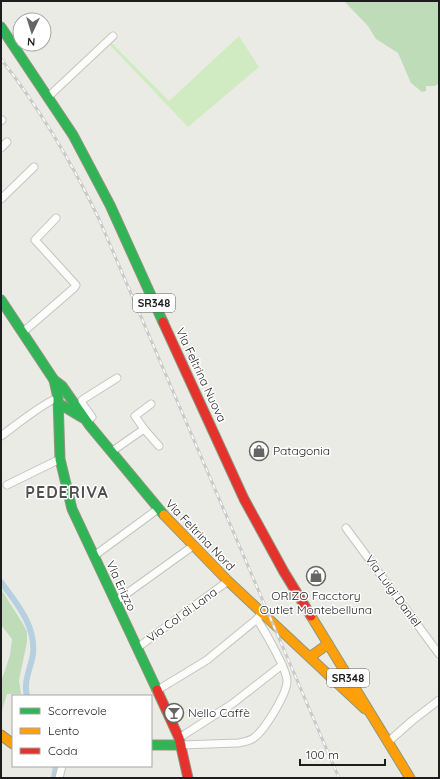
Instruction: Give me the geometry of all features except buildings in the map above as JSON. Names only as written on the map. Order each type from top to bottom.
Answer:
[{"type":"main road","name":"Via Feltrina Nuova","points":[[1,27],[73,135],[110,204],[244,499],[284,572],[369,712]]},
{"type":"main road","name":"Via Feltrina Nord","points":[[1,300],[54,380],[62,386],[110,452],[158,509],[260,616],[273,624],[369,712],[410,778]]},
{"type":"main road","name":"Via Erizzo","points":[[54,380],[58,401],[60,459],[72,509],[180,742],[188,778]]},
{"type":"main road","points":[[58,401],[71,398]]},
{"type":"main road","name":"Via Feltrina Nord","points":[[58,401],[86,420]]},
{"type":"main road","points":[[59,433],[62,419],[75,413]]},
{"type":"main road","points":[[310,657],[328,644]]},
{"type":"main road","points":[[1,735],[12,743]]},
{"type":"main road","points":[[152,745],[173,746],[180,742]]},
{"type":"street","points":[[48,97],[113,36]]},
{"type":"street","points":[[1,148],[7,142]]},
{"type":"street","points":[[1,199],[34,167]]},
{"type":"street","points":[[22,333],[76,285],[35,240],[56,218]]},
{"type":"street","points":[[86,420],[92,417],[82,403],[82,400],[117,378]]},
{"type":"street","points":[[1,436],[53,400],[58,401]]},
{"type":"street","points":[[150,404],[135,416],[159,446]]},
{"type":"street","points":[[110,452],[144,429]]},
{"type":"street","points":[[7,485],[60,459]]},
{"type":"street","points":[[94,556],[158,509]]},
{"type":"street","name":"Via Luigi Daniel","points":[[346,528],[439,654]]},
{"type":"street","points":[[116,602],[194,546]]},
{"type":"street","name":"Via Col di Lana","points":[[137,648],[228,581]]},
{"type":"street","points":[[156,691],[207,660],[260,616],[265,631],[287,680],[283,695],[270,718],[256,737],[251,740],[238,743],[180,742]]},
{"type":"street","points":[[180,742],[282,666]]},
{"type":"street","points":[[388,742],[439,700]]},
{"type":"street","points":[[59,778],[62,767]]},
{"type":"green space","points":[[344,1],[439,1],[439,83],[435,86],[426,86],[426,91],[422,92],[411,83],[398,53],[376,39],[368,26]]},
{"type":"green space","points":[[239,36],[259,67],[188,127],[105,40],[107,38],[169,101]]},
{"type":"green space","points":[[1,589],[27,632],[27,642],[19,680],[21,694],[7,694],[1,714],[1,682],[10,655],[12,639],[1,625]]},
{"type":"waterway","points":[[1,582],[19,606],[31,633],[33,654],[26,685],[27,695]]},
{"type":"waterway","points":[[54,778],[56,767]]},
{"type":"railway","points":[[1,59],[42,117],[78,177],[99,219],[339,778]]},
{"type":"traffic: fast","points":[[1,27],[73,135],[110,205],[163,322]]},
{"type":"traffic: fast","points":[[1,300],[54,380],[62,386],[90,426],[164,515]]},
{"type":"traffic: fast","points":[[54,380],[58,398],[60,459],[72,509],[157,690]]},
{"type":"traffic: fast","points":[[58,403],[83,418]]},
{"type":"traffic: fast","points":[[152,745],[181,745]]},
{"type":"traffic: slow","points":[[164,515],[228,581],[365,709]]},
{"type":"traffic: slow","points":[[311,616],[410,778]]},
{"type":"traffic: slow","points":[[310,657],[328,644]]},
{"type":"traffic: slow","points":[[1,735],[12,743]]},
{"type":"traffic: jam","points":[[163,322],[244,499],[284,572],[311,616]]},
{"type":"traffic: jam","points":[[157,690],[179,738],[188,778]]},
{"type":"place","name":"Patagonia","points":[[259,451]]},
{"type":"place","name":"ORIZO Facctory Outlet Montebelluna","points":[[316,576]]},
{"type":"place","name":"Nello Caffè","points":[[174,713]]},
{"type":"district","name":"PEDERIVA","points":[[67,492]]}]
